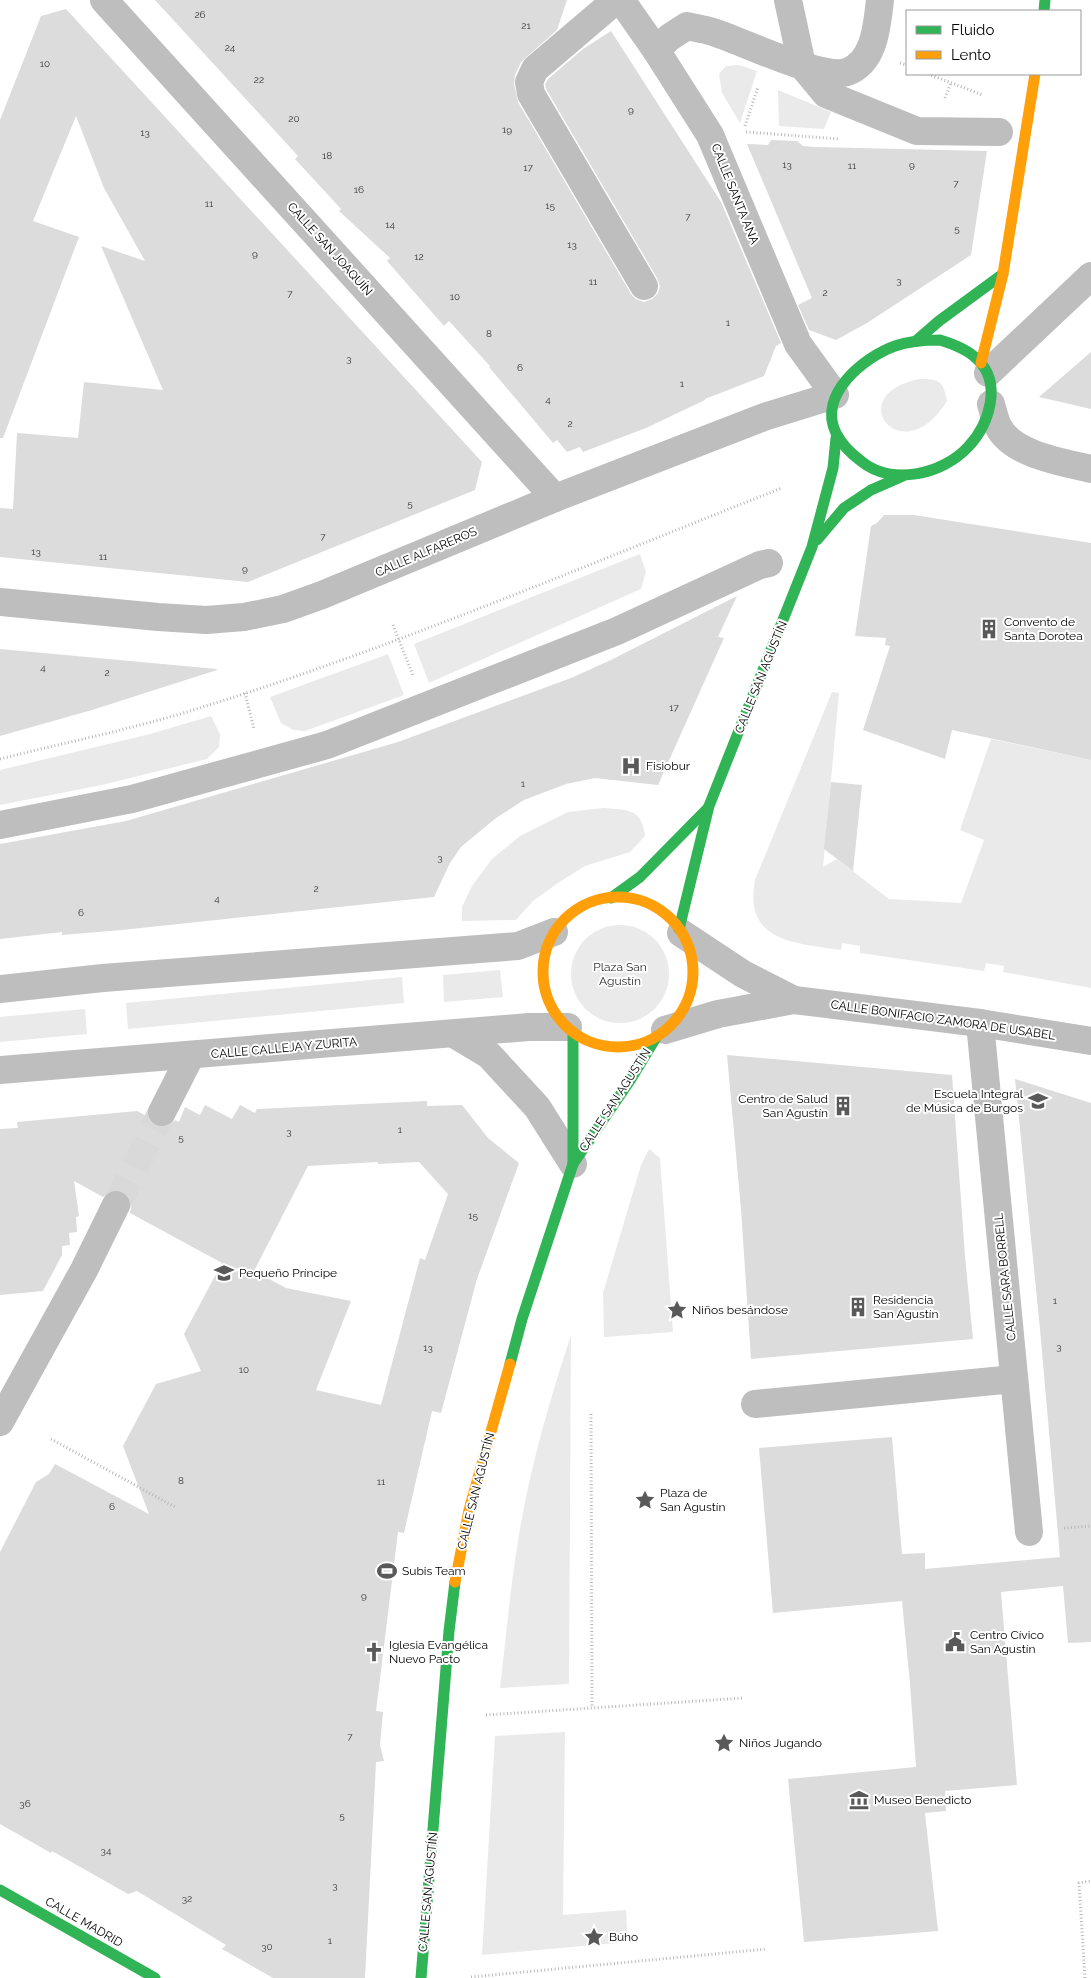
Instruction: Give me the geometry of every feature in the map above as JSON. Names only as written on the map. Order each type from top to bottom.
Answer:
[{"type":"street","name":"CALLE SAN JOAQUÍN","points":[[104,0],[555,498]]},
{"type":"street","points":[[616,0],[548,56],[535,69],[529,82],[532,94],[644,286]]},
{"type":"street","name":"CALLE SANTA ANA","points":[[621,0],[656,50],[710,135],[798,344],[834,396]]},
{"type":"street","points":[[788,0],[802,65],[826,94],[917,131],[999,132]]},
{"type":"street","points":[[656,50],[670,37],[687,26],[712,32],[825,72],[846,72],[860,63],[870,50],[878,18],[880,0]]},
{"type":"street","points":[[1035,75],[1003,274],[984,368],[991,390],[991,404],[998,427],[1008,439],[1024,450],[1040,456],[1091,469]]},
{"type":"street","points":[[916,341],[1003,274]]},
{"type":"street","points":[[984,368],[1091,276]]},
{"type":"street","points":[[984,368],[964,350],[940,340],[916,341],[893,347],[872,358],[852,372],[834,396],[831,418],[836,438],[850,455],[871,468],[903,476],[924,471],[947,461],[967,449],[981,430],[991,404]]},
{"type":"street","name":"CALLE ALFAREROS","points":[[0,602],[206,620],[244,618],[283,609],[322,595],[555,498],[764,416],[834,396]]},
{"type":"street","name":"CALLE SAN AGUSTÍN","points":[[680,931],[709,806],[812,547],[833,468],[836,438]]},
{"type":"street","name":"CALLE SAN AGUSTÍN","points":[[812,547],[844,508],[871,490],[903,476]]},
{"type":"street","points":[[0,825],[132,799],[327,745],[618,631],[760,565],[769,563]]},
{"type":"street","name":"CALLE SAN AGUSTÍN","points":[[611,898],[640,877],[709,806]]},
{"type":"street","points":[[632,898],[653,905],[665,914],[680,931],[691,956],[692,981],[684,1007],[661,1033],[645,1042],[624,1048],[605,1047],[595,1044],[570,1030],[557,1017],[547,1000],[543,974],[546,953],[554,932],[576,909],[596,899],[632,898]]},
{"type":"street","name":"CALLE BONIFACIO ZAMORA DE USABEL","points":[[680,931],[743,974],[794,1000]]},
{"type":"street","points":[[0,989],[103,978],[518,946],[554,932]]},
{"type":"street","name":"CALLE BONIFACIO ZAMORA DE USABEL","points":[[661,1033],[718,1014],[794,1000],[980,1023],[1091,1041]]},
{"type":"street","name":"CALLE SARA BORRELL","points":[[980,1023],[1029,1532]]},
{"type":"street","name":"CALLE CALLEJA Y ZURITA","points":[[0,1070],[530,1027],[570,1030]]},
{"type":"street","name":"CALLE SAN AGUSTÍN","points":[[570,1030],[573,1164]]},
{"type":"street","name":"CALLE SAN AGUSTÍN","points":[[421,1978],[449,1631],[457,1566],[469,1510],[522,1319],[573,1164],[661,1033]]},
{"type":"street","name":"CALLE SAN AGUSTÍN","points":[[454,1034],[489,1055],[537,1107],[573,1164]]},
{"type":"street","points":[[162,1112],[191,1055]]},
{"type":"street","points":[[0,1422],[84,1270],[116,1205]]},
{"type":"street","points":[[755,1404],[1014,1379]]},
{"type":"street","name":"CALLE MADRID","points":[[0,1890],[155,1978]]},
{"type":"path","points":[[769,53],[743,132],[842,140]]},
{"type":"path","points":[[931,75],[985,96]]},
{"type":"path","points":[[0,759],[188,711],[245,693],[400,639],[782,488]]},
{"type":"path","points":[[393,625],[425,706]]},
{"type":"path","points":[[245,693],[254,730]]},
{"type":"path","points":[[591,1414],[592,1708]]},
{"type":"path","points":[[51,1439],[175,1507]]},
{"type":"path","points":[[486,1715],[743,1698]]},
{"type":"path","points":[[1086,1978],[1079,1883],[1091,1882]]},
{"type":"path","points":[[471,1977],[767,1950]]},
{"type":"green space","points":[[739,65],[757,71],[740,123],[722,93],[719,74],[726,66]]},
{"type":"green space","points":[[778,90],[831,112],[824,129],[779,126]]},
{"type":"green space","points":[[919,379],[931,379],[939,382],[944,389],[947,401],[930,422],[913,431],[898,430],[886,423],[881,412],[884,399],[896,388]]},
{"type":"green space","points":[[640,554],[646,572],[641,589],[429,683],[414,644]]},
{"type":"green space","points":[[388,654],[404,695],[305,731],[293,730],[281,723],[270,697]]},
{"type":"green space","points":[[832,692],[839,693],[823,867],[837,859],[889,899],[961,903],[984,840],[960,830],[991,739],[1091,760],[1091,988],[1003,972],[1004,966],[986,963],[984,971],[860,953],[860,946],[842,943],[841,950],[806,945],[776,936],[765,928],[757,916],[753,901],[755,880]]},
{"type":"green space","points":[[211,716],[220,734],[219,747],[207,759],[102,785],[0,805],[0,770],[150,734]]},
{"type":"green space","points":[[603,808],[626,810],[637,815],[641,820],[645,836],[630,852],[585,866],[533,901],[516,920],[462,921],[462,907],[472,886],[492,859],[520,836],[568,812]]},
{"type":"green space","name":"Plaza San Agustín","points":[[620,925],[630,926],[647,933],[661,947],[668,964],[668,984],[661,1001],[647,1015],[630,1022],[620,1023],[610,1022],[593,1015],[579,1001],[572,984],[571,974],[572,964],[579,947],[593,933],[610,926]]},
{"type":"green space","points":[[500,970],[503,997],[444,1002],[443,975]]},
{"type":"green space","points":[[402,977],[404,1003],[128,1029],[126,1003]]},
{"type":"green space","points":[[85,1009],[87,1034],[0,1042],[0,1017]]},
{"type":"green space","points":[[649,1149],[660,1158],[673,1332],[604,1337],[603,1293],[641,1165]]},
{"type":"green space","points":[[571,1335],[569,1684],[500,1688],[518,1541],[528,1489],[540,1437]]},
{"type":"green space","points":[[565,1732],[563,1915],[626,1910],[628,1942],[482,1955],[495,1736]]},
{"type":"building","points":[[155,0],[567,0],[557,30],[521,62],[515,75],[514,84],[518,102],[631,294],[636,299],[644,302],[652,299],[658,293],[660,286],[657,278],[546,89],[545,84],[548,79],[583,49],[611,31],[721,202],[781,343],[776,346],[764,376],[705,399],[646,428],[583,452],[580,447],[567,452],[557,440],[553,443],[490,366],[449,321],[444,326],[387,261],[390,258],[339,211],[341,209],[295,159],[298,156]]},
{"type":"building","points":[[66,9],[482,462],[475,490],[248,582],[0,557],[0,508],[13,509],[17,433],[78,438],[84,382],[163,390],[101,246],[145,261],[104,188],[76,116],[33,221],[79,237],[3,438],[0,438],[0,120],[41,16]]},
{"type":"building","points":[[771,140],[797,141],[803,146],[815,147],[987,151],[971,255],[867,323],[836,340],[809,330],[798,305],[812,298],[747,144],[768,145]]},
{"type":"building","points":[[1091,352],[1091,409],[1039,397]]},
{"type":"building","name":"Convento de Santa Dorotea","points":[[884,515],[914,515],[1091,543],[1091,760],[952,730],[945,759],[863,730],[890,646],[885,645],[886,638],[855,636],[871,526],[877,523]]},
{"type":"building","points":[[737,596],[718,637],[724,638],[658,785],[595,778],[566,784],[524,800],[496,818],[461,847],[450,863],[434,897],[122,930],[62,935],[62,932],[0,939],[0,844],[126,821],[398,742],[571,678],[611,660]]},
{"type":"building","points":[[0,649],[217,670],[92,710],[0,736]]},
{"type":"building","points":[[831,782],[862,785],[853,871],[824,849]]},
{"type":"building","points":[[727,1055],[952,1075],[973,1339],[751,1359],[741,1209]]},
{"type":"building","points":[[1015,1079],[1091,1103],[1091,1642],[1068,1643],[1063,1586],[1001,1592],[1017,1785],[945,1791],[946,1811],[925,1813],[938,1931],[804,1942],[788,1779],[916,1767],[910,1684],[902,1601],[773,1613],[759,1448],[892,1437],[902,1554],[925,1553],[925,1569],[1060,1557]]},
{"type":"building","points":[[427,1101],[427,1106],[462,1105],[488,1138],[519,1163],[477,1279],[441,1413],[432,1411],[404,1533],[398,1532],[376,1711],[383,1712],[380,1745],[384,1761],[376,1762],[365,1978],[273,1978],[222,1949],[226,1945],[137,1891],[128,1894],[0,1824],[0,1552],[36,1482],[49,1474],[55,1464],[149,1514],[123,1446],[156,1384],[201,1371],[184,1334],[222,1263],[130,1213],[132,1203],[129,1196],[123,1191],[114,1190],[108,1192],[103,1197],[74,1181],[79,1216],[76,1217],[77,1232],[69,1233],[70,1245],[62,1246],[62,1255],[43,1291],[0,1295],[0,1129],[18,1128],[17,1122],[137,1111],[147,1116],[155,1126],[163,1128],[175,1120],[179,1122],[185,1107],[200,1115],[205,1105],[232,1119],[240,1105],[255,1113],[257,1109]],"holes":[[[378,1162],[378,1164],[419,1162],[448,1194],[425,1260],[420,1258],[381,1405],[316,1390],[351,1301],[286,1288],[254,1271],[308,1166]]]},
{"type":"tunnel","points":[[116,1205],[162,1112]]},
{"type":"traffic: fast","points":[[1044,10],[1045,0]]},
{"type":"traffic: fast","points":[[916,341],[939,321],[1003,274]]},
{"type":"traffic: fast","points":[[940,340],[969,352],[985,369],[990,380],[991,392],[987,416],[982,427],[968,447],[945,465],[916,474],[901,475],[873,469],[850,452],[836,433],[832,419],[833,405],[838,392],[858,368],[883,351],[906,343],[940,340]]},
{"type":"traffic: fast","points":[[679,929],[709,806],[812,547],[833,468],[836,438]]},
{"type":"traffic: fast","points":[[817,540],[844,508],[871,490],[903,476]]},
{"type":"traffic: fast","points":[[611,898],[640,877],[708,808]]},
{"type":"traffic: fast","points":[[573,1033],[573,1164]]},
{"type":"traffic: fast","points":[[510,1364],[522,1319],[573,1164],[631,1079],[657,1036]]},
{"type":"traffic: fast","points":[[421,1978],[449,1631],[455,1582]]},
{"type":"traffic: fast","points":[[0,1890],[155,1978]]},
{"type":"traffic: slow","points":[[981,363],[1003,274],[1035,75]]},
{"type":"traffic: slow","points":[[618,897],[647,903],[671,919],[687,943],[693,972],[687,1001],[671,1025],[647,1041],[618,1047],[589,1041],[565,1025],[549,1001],[543,972],[549,943],[565,919],[589,903],[618,897]]},
{"type":"traffic: slow","points":[[455,1582],[469,1510],[510,1364]]},
{"type":"place","name":"Convento de Santa Dorotea","points":[[989,629]]},
{"type":"place","name":"Fisiobur","points":[[631,766]]},
{"type":"place","name":"Escuela Integral de Música de Burgos","points":[[1038,1101]]},
{"type":"place","name":"Centro de Salud San Agustín","points":[[843,1106]]},
{"type":"place","name":"Pequeño Príncipe","points":[[224,1273]]},
{"type":"place","name":"Residencia San Agustín","points":[[858,1307]]},
{"type":"place","name":"Niños besándose","points":[[677,1310]]},
{"type":"place","name":"Plaza de San Agustín","points":[[645,1500]]},
{"type":"place","name":"Subis Team","points":[[387,1571]]},
{"type":"place","name":"Centro Cívico San Agustín","points":[[955,1642]]},
{"type":"place","name":"Iglesia Evangélica Nuevo Pacto","points":[[374,1652]]},
{"type":"place","name":"Niños Jugando","points":[[724,1743]]},
{"type":"place","name":"Museo Benedicto","points":[[859,1800]]},
{"type":"place","name":"Búho","points":[[594,1937]]}]
